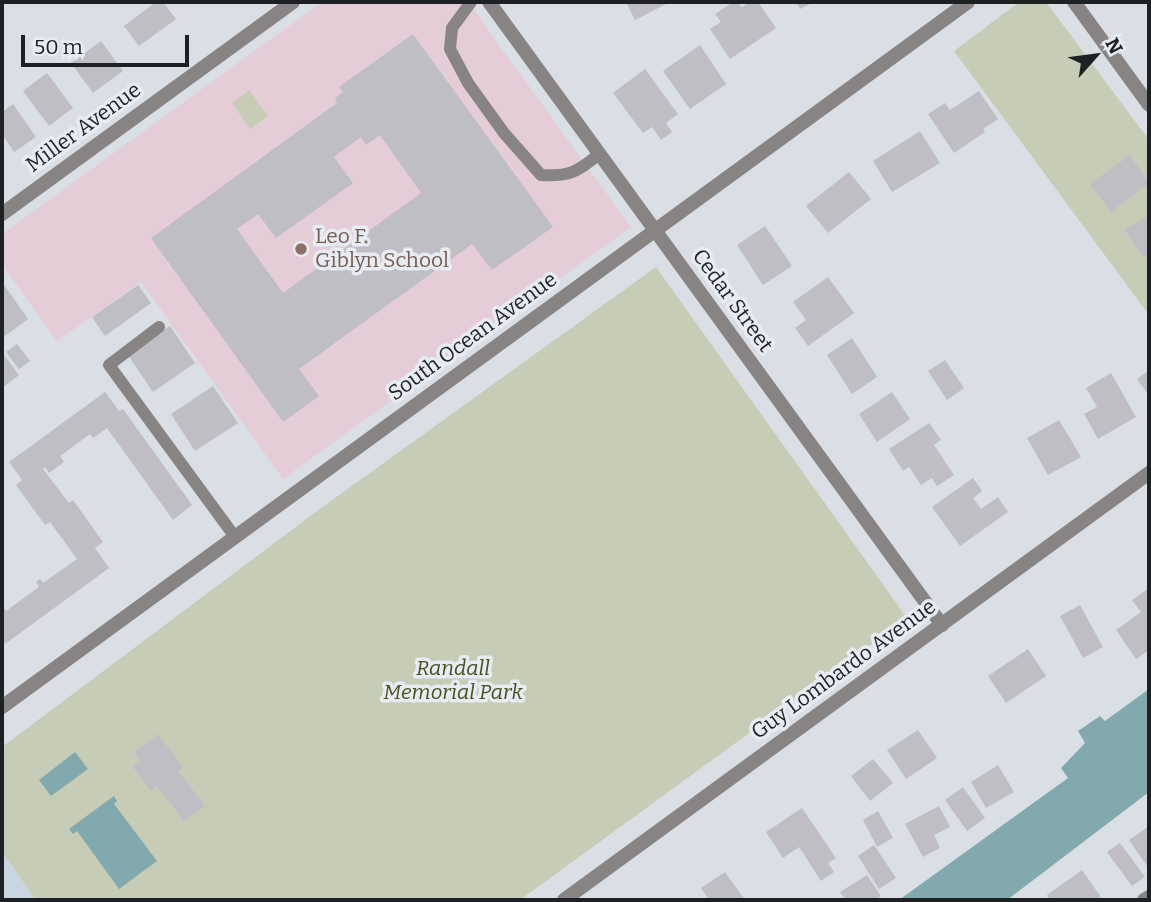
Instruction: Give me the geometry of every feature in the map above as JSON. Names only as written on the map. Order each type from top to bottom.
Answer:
[{"type":"street","name":"Miller Avenue","points":[[2,214],[293,2]]},
{"type":"street","name":"Cedar Street","points":[[489,2],[942,625]]},
{"type":"street","name":"South Ocean Avenue","points":[[2,707],[968,2]]},
{"type":"street","points":[[1074,2],[1149,105]]},
{"type":"street","name":"Guy Lombardo Avenue","points":[[564,900],[1149,473]]},
{"type":"street","points":[[1144,900],[1149,897]]},
{"type":"lane","points":[[471,2],[452,28],[450,49],[467,83],[504,133],[541,175],[562,177],[579,169],[599,154]]},
{"type":"lane","points":[[159,327],[109,365],[235,537]]},
{"type":"shaded area","name":"Leo F. Giblyn School","points":[[322,2],[468,2],[631,227],[283,479],[141,282],[57,341],[2,265],[2,234]]},
{"type":"shaded area","points":[[2,852],[36,900],[2,900]]},
{"type":"green space","points":[[1019,2],[1046,2],[1149,140],[1149,315],[954,51]]},
{"type":"green space","points":[[249,90],[268,116],[250,129],[232,103]]},
{"type":"green space","name":"Randall Memorial Park","points":[[656,267],[907,618],[520,900],[36,900],[2,852],[2,747],[317,511]]},
{"type":"water","points":[[1149,689],[1149,792],[1007,900],[899,900],[1068,778],[1061,768],[1085,743],[1078,731],[1100,716],[1105,721]]},
{"type":"water","points":[[75,752],[88,769],[51,796],[39,780]]},
{"type":"water","points":[[114,796],[117,801],[114,804],[157,861],[119,889],[77,831],[73,834],[69,829]]},
{"type":"building","points":[[156,2],[163,2],[176,19],[139,46],[124,26]]},
{"type":"building","points":[[626,2],[670,2],[635,20]]},
{"type":"building","points":[[733,2],[738,2],[742,7],[750,2],[758,2],[776,28],[730,59],[710,29],[721,22],[715,14]]},
{"type":"building","points":[[796,2],[814,2],[800,9]]},
{"type":"building","points":[[413,34],[553,227],[492,270],[472,244],[299,369],[319,396],[283,422],[151,238],[337,103],[335,98],[343,92],[339,87]],"holes":[[[380,135],[421,193],[283,293],[237,229],[258,214],[276,238],[353,183],[334,157],[361,137],[366,145]]]},
{"type":"building","points":[[101,41],[123,71],[93,93],[71,63]]},
{"type":"building","points":[[700,45],[726,84],[690,109],[663,71]]},
{"type":"building","points":[[645,69],[678,114],[666,123],[672,132],[661,140],[652,127],[643,133],[613,93]]},
{"type":"building","points":[[47,73],[73,108],[49,126],[23,91]]},
{"type":"building","points":[[979,91],[998,119],[983,129],[985,132],[954,153],[928,114],[945,103],[950,110]]},
{"type":"building","points":[[13,104],[36,137],[14,152],[2,134],[2,112]]},
{"type":"building","points":[[920,131],[940,163],[892,192],[873,161]]},
{"type":"building","points":[[1130,155],[1149,183],[1111,212],[1090,184]]},
{"type":"building","points":[[849,172],[871,199],[828,233],[806,206]]},
{"type":"building","points":[[1149,215],[1149,255],[1144,258],[1125,230]]},
{"type":"building","points":[[765,226],[792,266],[763,285],[737,245]]},
{"type":"building","points":[[828,277],[854,313],[808,346],[795,328],[806,320],[793,302]]},
{"type":"building","points":[[2,282],[28,319],[5,336],[2,331]]},
{"type":"building","points":[[138,285],[151,303],[105,336],[92,317]]},
{"type":"building","points":[[170,326],[195,363],[153,392],[128,355]]},
{"type":"building","points":[[852,338],[877,377],[852,394],[827,355]]},
{"type":"building","points":[[17,344],[30,361],[19,369],[6,352]]},
{"type":"building","points":[[4,355],[19,375],[2,388],[2,356]]},
{"type":"building","points":[[945,360],[964,388],[947,400],[928,371]]},
{"type":"building","points":[[1149,370],[1149,396],[1137,379]]},
{"type":"building","points":[[1111,373],[1136,417],[1098,439],[1084,414],[1097,407],[1086,388]]},
{"type":"building","points":[[213,386],[238,423],[195,451],[171,414]]},
{"type":"building","points":[[105,392],[119,411],[123,409],[192,505],[173,520],[107,428],[93,438],[90,434],[60,456],[64,462],[49,473],[45,467],[43,469],[69,503],[73,500],[103,542],[95,548],[109,568],[5,644],[2,639],[2,605],[6,611],[39,587],[36,582],[40,579],[43,583],[77,559],[50,522],[45,525],[16,485],[22,480],[9,462]]},
{"type":"building","points":[[892,392],[910,419],[877,442],[859,414]]},
{"type":"building","points":[[1059,420],[1081,457],[1048,475],[1027,438]]},
{"type":"building","points":[[929,423],[941,440],[934,445],[954,475],[937,486],[932,478],[921,485],[909,467],[903,471],[889,449]]},
{"type":"building","points":[[973,478],[982,491],[973,498],[981,509],[998,497],[1008,512],[960,546],[932,507]]},
{"type":"building","points":[[1149,588],[1149,650],[1136,659],[1116,630],[1141,612],[1132,600]]},
{"type":"building","points":[[1080,605],[1103,647],[1083,658],[1060,616]]},
{"type":"building","points":[[1028,649],[1046,676],[1006,703],[988,676]]},
{"type":"building","points":[[918,730],[937,758],[906,779],[887,750]]},
{"type":"building","points":[[158,734],[183,767],[178,771],[205,806],[184,821],[157,786],[151,791],[133,767],[141,761],[134,752]]},
{"type":"building","points":[[873,759],[893,783],[870,801],[851,776]]},
{"type":"building","points":[[998,765],[1014,792],[986,808],[971,782]]},
{"type":"building","points":[[963,787],[985,818],[967,831],[945,800]]},
{"type":"building","points":[[939,806],[950,827],[934,835],[940,848],[923,857],[905,824]]},
{"type":"building","points":[[802,808],[836,858],[828,863],[834,872],[821,881],[799,847],[783,858],[766,832]]},
{"type":"building","points":[[878,811],[893,838],[877,847],[863,820]]},
{"type":"building","points":[[1149,826],[1149,869],[1129,840]]},
{"type":"building","points":[[1120,843],[1145,877],[1132,886],[1107,852]]},
{"type":"building","points":[[874,845],[896,878],[879,889],[858,856]]},
{"type":"building","points":[[1082,870],[1101,897],[1096,900],[1050,900],[1047,895]]},
{"type":"building","points":[[725,872],[745,900],[705,900],[708,898],[701,888]]},
{"type":"building","points":[[867,875],[881,896],[875,900],[846,900],[840,892]]},
{"type":"place","name":"Leo F. Giblyn School","points":[[301,249]]}]
